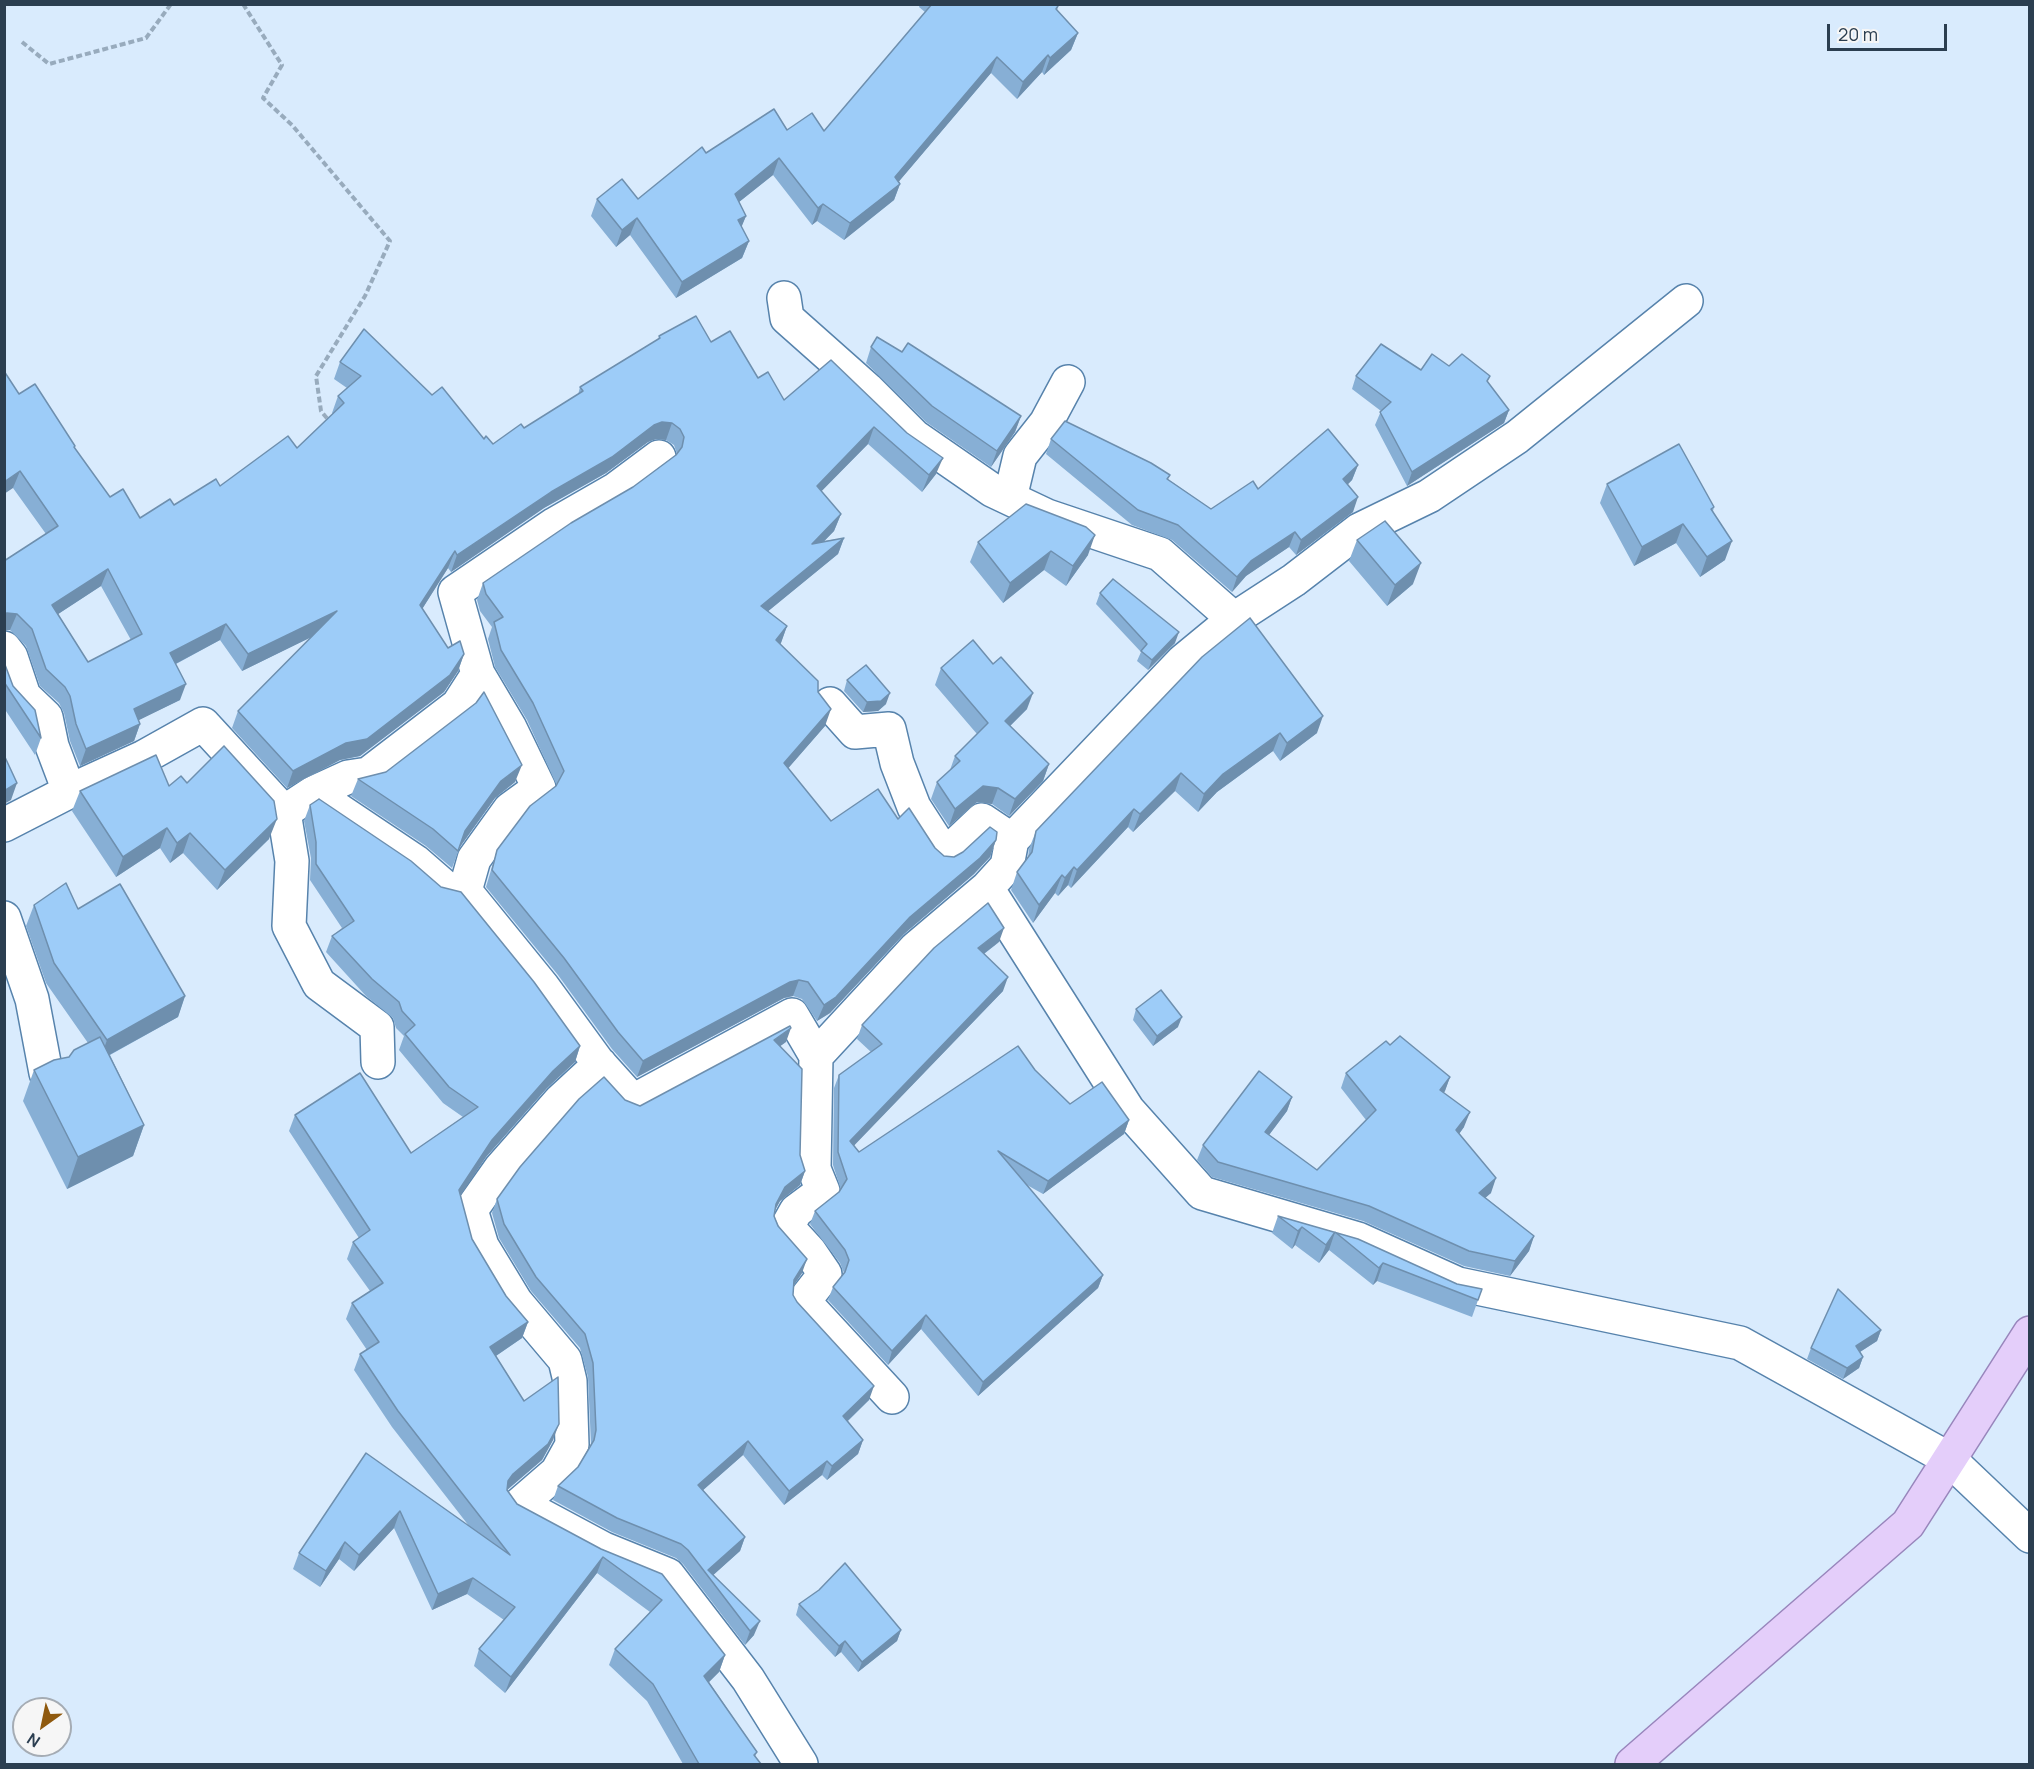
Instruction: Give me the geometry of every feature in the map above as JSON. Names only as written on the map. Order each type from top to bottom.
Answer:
[{"type":"main road","points":[[1632,1764],[1908,1524],[2030,1333]]},
{"type":"street","points":[[784,298],[786,318],[867,389],[914,436],[992,490],[1047,516],[1160,554],[1234,619]]},
{"type":"street","points":[[816,1056],[916,948],[987,888],[1007,866],[1012,840],[1183,662],[1234,619],[1294,580],[1359,531],[1429,496],[1517,437],[1686,301]]},
{"type":"street","points":[[1010,498],[1020,456],[1046,423],[1068,382]]},
{"type":"street","points":[[465,891],[474,859],[510,809],[539,788],[510,728],[478,674],[455,592],[555,524],[616,489],[659,457]]},
{"type":"street","points":[[4,648],[11,657],[24,696],[46,717],[52,746],[69,791]]},
{"type":"street","points":[[284,812],[313,793],[348,777],[368,774],[458,705],[478,674]]},
{"type":"street","points":[[830,704],[855,732],[889,729],[897,763],[914,807],[945,855],[982,820],[1012,840]]},
{"type":"street","points":[[4,825],[69,791],[144,757],[203,724],[284,812],[292,861],[289,926],[319,984],[376,1027],[378,1062]]},
{"type":"street","points":[[313,793],[416,862],[447,889],[465,891],[543,987],[600,1064],[633,1101],[792,1015],[816,1056],[814,1169],[823,1191],[796,1211],[787,1227],[810,1252],[825,1274],[807,1297],[806,1304],[892,1397]]},
{"type":"street","points":[[987,888],[1128,1110],[1202,1193],[1358,1239],[1458,1284],[1740,1342],[1949,1459],[2030,1536]]},
{"type":"street","points":[[4,918],[32,999],[46,1073]]},
{"type":"street","points":[[600,1064],[561,1100],[500,1169],[471,1210],[482,1246],[516,1302],[565,1360],[570,1381],[572,1445],[557,1472],[520,1504],[604,1549],[668,1575],[748,1679],[801,1764]]},
{"type":"path","points":[[22,42],[49,64],[146,38],[171,4]]},
{"type":"path","points":[[243,4],[282,65],[263,98],[291,125],[390,241],[365,296],[316,376],[321,411],[334,428]]},
{"type":"building","points":[[932,4],[1057,4],[1056,9],[1078,33],[1050,58],[1048,55],[1023,82],[997,57],[895,177],[900,184],[850,223],[823,204],[818,208],[779,158],[735,194],[746,216],[738,220],[749,241],[682,282],[637,218],[622,230],[597,199],[622,179],[638,199],[702,147],[706,153],[774,109],[787,130],[812,113],[824,131]]},
{"type":"building","points":[[696,316],[711,342],[730,331],[758,378],[768,372],[784,400],[831,360],[907,433],[943,458],[929,475],[874,427],[817,486],[841,514],[812,544],[844,538],[761,606],[787,626],[776,640],[818,681],[818,692],[831,709],[784,763],[831,821],[878,789],[898,819],[909,808],[935,848],[944,856],[954,857],[963,852],[990,827],[997,832],[996,840],[980,858],[910,917],[836,997],[824,1005],[808,982],[799,980],[790,982],[643,1061],[618,1032],[564,958],[492,870],[497,850],[530,806],[556,786],[564,771],[533,703],[501,650],[494,622],[503,617],[486,594],[483,583],[571,523],[633,487],[676,455],[682,447],[684,437],[680,429],[672,423],[662,422],[654,425],[612,457],[551,492],[457,555],[455,551],[420,605],[448,648],[460,641],[464,654],[450,675],[367,739],[346,743],[293,771],[238,711],[337,611],[248,654],[226,624],[170,653],[186,684],[134,709],[140,724],[86,749],[76,724],[70,696],[65,687],[46,669],[32,629],[17,614],[4,614],[4,561],[58,526],[20,471],[4,482],[4,371],[19,394],[35,384],[74,447],[110,497],[123,489],[140,518],[170,499],[174,505],[216,479],[220,486],[288,436],[297,448],[344,403],[338,396],[361,376],[340,362],[364,329],[432,395],[442,387],[484,439],[486,436],[493,444],[521,424],[524,428],[583,391],[580,387],[660,338],[659,336]],"holes":[[[108,569],[142,634],[88,662],[52,605]]]},
{"type":"building","points":[[877,337],[902,352],[908,343],[1021,416],[997,451],[932,406],[871,347]]},
{"type":"building","points":[[1381,344],[1421,370],[1432,354],[1449,366],[1462,354],[1490,376],[1487,381],[1509,410],[1412,472],[1380,412],[1391,402],[1356,376]]},
{"type":"building","points":[[1065,421],[1151,463],[1170,475],[1167,479],[1211,509],[1253,481],[1258,489],[1328,429],[1358,465],[1343,479],[1358,497],[1301,540],[1295,532],[1251,561],[1237,577],[1178,525],[1138,510],[1051,439]]},
{"type":"building","points":[[1679,444],[1714,507],[1711,509],[1732,541],[1707,557],[1683,524],[1642,547],[1607,484]]},
{"type":"building","points":[[1026,504],[1086,527],[1095,535],[1073,566],[1051,551],[1010,583],[978,542]]},
{"type":"building","points":[[1385,521],[1421,563],[1395,585],[1357,540]]},
{"type":"building","points":[[1113,579],[1179,632],[1152,660],[1141,651],[1147,644],[1100,593]]},
{"type":"building","points":[[1250,618],[1323,716],[1287,743],[1280,733],[1223,774],[1204,794],[1181,773],[1140,814],[1134,809],[1077,870],[1074,867],[1065,878],[1062,875],[1039,905],[1017,872],[1032,852],[1036,831],[1202,657]]},
{"type":"building","points":[[973,640],[993,664],[1001,657],[1033,693],[1005,721],[1049,764],[1015,799],[998,788],[983,786],[955,809],[937,782],[960,761],[955,756],[988,723],[941,668]]},
{"type":"building","points":[[4,662],[13,686],[35,710],[41,738],[4,682]]},
{"type":"building","points":[[866,665],[890,693],[881,701],[867,702],[847,680]]},
{"type":"building","points":[[484,692],[522,765],[501,781],[465,831],[458,851],[433,829],[358,779],[386,772],[476,703]]},
{"type":"building","points":[[224,746],[274,801],[277,819],[225,870],[190,833],[177,843],[167,828],[123,857],[80,791],[156,755],[169,786],[181,776],[187,783]]},
{"type":"building","points":[[4,755],[17,783],[4,791]]},
{"type":"building","points":[[319,799],[411,861],[441,887],[461,892],[534,982],[580,1046],[553,1071],[492,1140],[459,1190],[472,1239],[506,1296],[528,1322],[490,1347],[524,1401],[558,1377],[559,1424],[548,1444],[513,1474],[508,1481],[507,1490],[517,1504],[601,1549],[662,1574],[725,1655],[704,1676],[757,1752],[754,1755],[761,1764],[699,1764],[653,1684],[615,1649],[662,1600],[603,1557],[511,1677],[479,1649],[515,1607],[473,1578],[438,1594],[400,1511],[359,1555],[345,1542],[326,1571],[299,1553],[366,1453],[510,1555],[398,1411],[360,1354],[379,1342],[352,1303],[383,1283],[353,1242],[370,1230],[295,1115],[360,1073],[411,1153],[478,1107],[449,1087],[405,1034],[415,1025],[402,1011],[399,1002],[372,979],[332,936],[354,921],[316,864],[316,842],[310,805]]},
{"type":"building","points":[[66,883],[78,909],[120,884],[185,996],[107,1040],[54,963],[34,905]]},
{"type":"building","points":[[988,903],[1004,928],[978,948],[1008,977],[850,1141],[859,1152],[1018,1046],[1035,1070],[1070,1104],[1102,1082],[1129,1120],[1048,1181],[998,1151],[1103,1275],[983,1382],[926,1315],[892,1351],[833,1287],[845,1272],[849,1260],[845,1250],[815,1211],[839,1192],[847,1179],[838,1152],[839,1075],[882,1044],[862,1025],[934,948]]},
{"type":"building","points":[[1161,990],[1182,1017],[1157,1036],[1136,1009]]},
{"type":"building","points":[[790,1026],[791,1028],[774,1040],[802,1069],[800,1155],[805,1171],[785,1187],[776,1204],[774,1216],[778,1226],[807,1259],[794,1280],[793,1295],[797,1302],[874,1386],[843,1416],[863,1440],[832,1466],[827,1461],[789,1491],[748,1441],[698,1485],[745,1537],[708,1570],[760,1621],[750,1631],[681,1544],[617,1518],[558,1486],[578,1467],[594,1440],[596,1430],[593,1363],[585,1334],[536,1277],[504,1224],[497,1199],[520,1167],[579,1099],[604,1077],[625,1100],[640,1106]]},
{"type":"building","points":[[1400,1036],[1450,1077],[1440,1090],[1470,1112],[1456,1130],[1496,1178],[1479,1193],[1534,1236],[1515,1261],[1469,1251],[1369,1206],[1218,1162],[1203,1145],[1259,1071],[1292,1097],[1265,1132],[1317,1170],[1376,1110],[1346,1073],[1386,1041],[1390,1045]]},
{"type":"building","points":[[100,1037],[144,1125],[78,1157],[34,1070],[54,1060],[69,1057],[74,1050]]},
{"type":"building","points":[[1278,1216],[1335,1232],[1326,1245],[1302,1227],[1298,1231]]},
{"type":"building","points":[[1336,1233],[1358,1239],[1457,1284],[1482,1289],[1478,1300],[1383,1263],[1379,1268]]},
{"type":"building","points":[[1838,1289],[1881,1330],[1856,1346],[1863,1357],[1847,1368],[1811,1348]]},
{"type":"building","points":[[845,1563],[901,1630],[862,1662],[845,1641],[839,1646],[799,1604],[819,1590]]}]
